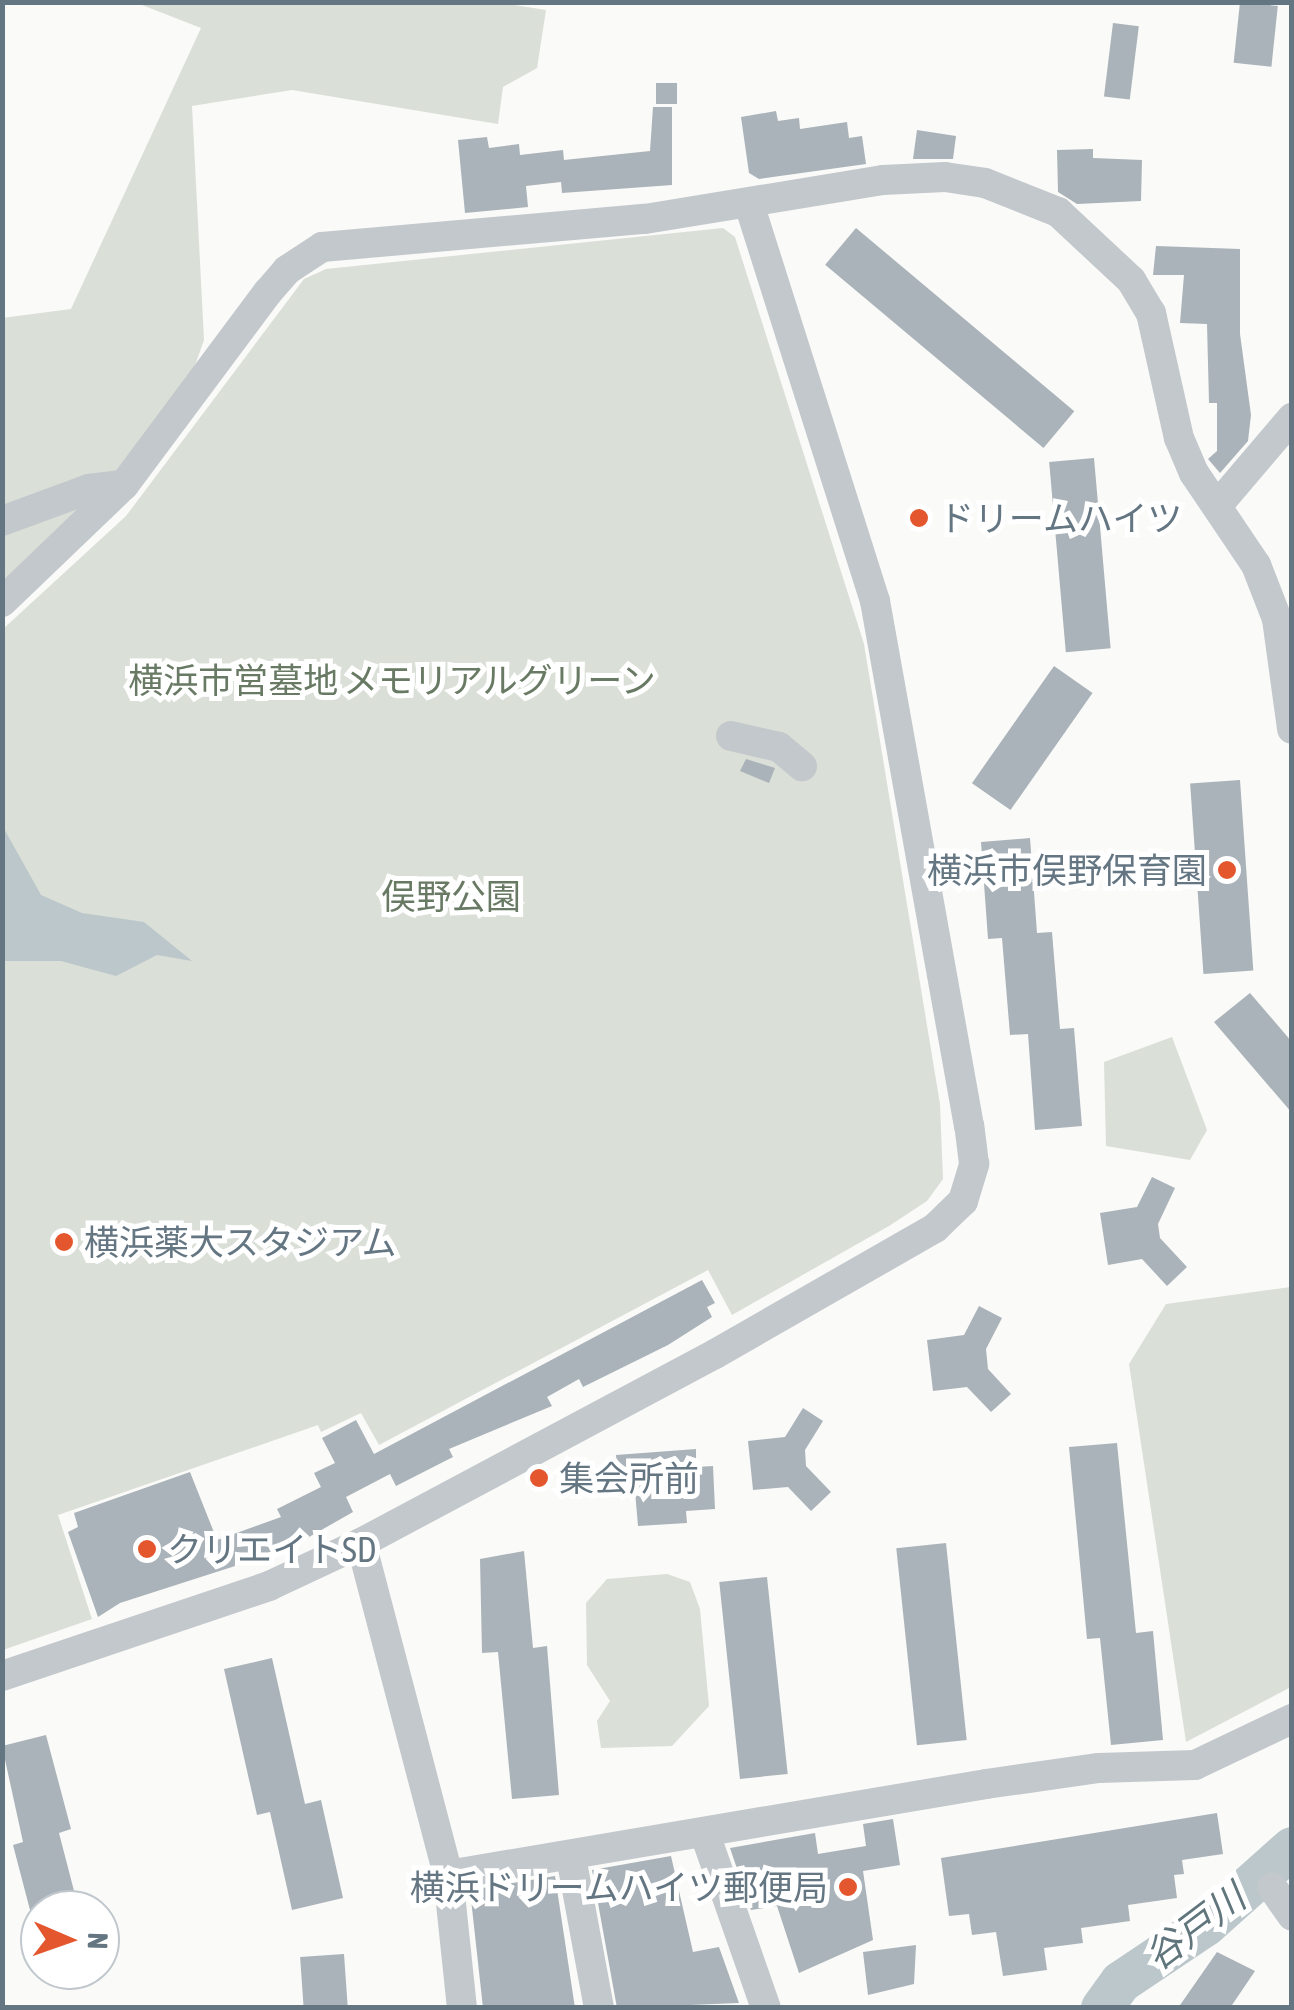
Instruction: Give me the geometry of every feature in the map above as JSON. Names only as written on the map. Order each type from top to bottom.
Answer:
[{"type":"street","points":[[2,602],[124,486],[286,270],[322,247],[750,206],[883,180],[946,177],[984,183],[1058,212],[1107,252],[1151,313],[1179,438],[1216,506],[1256,566],[1276,619],[1292,729]]},
{"type":"street","points":[[2,1676],[269,1586],[361,1543],[715,1354],[935,1228],[963,1201],[974,1164],[875,601],[750,206]]},
{"type":"street","points":[[1216,506],[1292,418]]},
{"type":"street","points":[[2,522],[89,489],[124,486]]},
{"type":"street","points":[[730,736],[779,747],[802,766]]},
{"type":"street","points":[[361,1543],[448,1876],[462,2008]]},
{"type":"street","points":[[448,1876],[1099,1768],[1195,1765],[1292,1719]]},
{"type":"street","points":[[705,1834],[766,2008]]},
{"type":"street","points":[[572,1856],[599,2008]]},
{"type":"street","points":[[1272,1887],[1292,1916]]},
{"type":"green space","points":[[495,2],[546,10],[537,68],[503,87],[498,124],[292,90],[192,106],[204,340],[181,405],[3,587],[2,318],[71,309],[201,28],[137,3]]},
{"type":"green space","name":"俣野公園","points":[[723,228],[735,237],[864,644],[940,1104],[943,1179],[927,1201],[889,1226],[732,1315],[708,1270],[379,1445],[361,1413],[321,1432],[318,1425],[58,1515],[92,1619],[3,1650],[3,629],[126,516],[304,279],[326,269]]},
{"type":"green space","points":[[1172,1037],[1207,1130],[1190,1160],[1106,1146],[1104,1062]]},
{"type":"green space","points":[[1291,1287],[1291,1687],[1186,1742],[1129,1364],[1166,1304]]},
{"type":"green space","points":[[667,1574],[690,1582],[700,1609],[709,1706],[672,1746],[601,1748],[597,1721],[610,1701],[587,1665],[586,1603],[607,1579]]},
{"type":"shaded area","points":[[2,825],[41,895],[82,913],[144,922],[192,961],[157,955],[116,976],[61,961],[3,961]]},
{"type":"building","points":[[1240,2],[1278,6],[1271,67],[1234,63]]},
{"type":"building","points":[[1113,23],[1139,26],[1130,100],[1104,96]]},
{"type":"building","points":[[656,83],[677,83],[677,104],[656,104]]},
{"type":"building","points":[[653,107],[672,107],[672,185],[562,193],[561,182],[526,186],[528,207],[465,213],[458,140],[487,137],[489,148],[519,144],[520,155],[563,150],[564,160],[650,151]]},
{"type":"building","points":[[776,111],[778,121],[799,118],[800,129],[847,122],[849,138],[862,136],[866,164],[759,179],[749,173],[741,117]]},
{"type":"building","points":[[917,130],[956,136],[953,159],[913,159]]},
{"type":"building","points":[[1093,149],[1093,158],[1142,160],[1141,201],[1077,204],[1058,192],[1057,150]]},
{"type":"building","points":[[856,228],[1074,411],[1043,448],[825,265]]},
{"type":"building","points":[[1156,246],[1240,249],[1240,334],[1251,415],[1248,441],[1220,473],[1208,459],[1217,451],[1217,403],[1209,403],[1207,324],[1180,323],[1184,275],[1153,275]]},
{"type":"building","points":[[1094,458],[1111,648],[1066,652],[1049,462]]},
{"type":"building","points":[[1054,666],[1093,693],[1010,810],[972,783]]},
{"type":"building","points":[[746,759],[775,768],[769,783],[740,771]]},
{"type":"building","points":[[1240,780],[1253,971],[1203,974],[1190,783]]},
{"type":"building","points":[[1030,838],[1037,933],[1052,932],[1060,1029],[1074,1028],[1082,1126],[1035,1130],[1028,1034],[1010,1035],[1002,938],[988,939],[981,842]]},
{"type":"building","points":[[1250,993],[1292,1042],[1292,1113],[1214,1022]]},
{"type":"building","points":[[1152,1177],[1175,1188],[1158,1224],[1160,1238],[1187,1267],[1167,1286],[1142,1259],[1108,1265],[1100,1213],[1137,1207]]},
{"type":"building","points":[[702,1280],[715,1303],[707,1307],[712,1317],[668,1345],[583,1387],[579,1379],[547,1397],[552,1406],[449,1449],[453,1457],[396,1486],[390,1474],[346,1497],[353,1512],[288,1549],[120,1603],[98,1617],[68,1532],[78,1527],[74,1513],[190,1472],[217,1540],[281,1517],[277,1509],[321,1487],[314,1473],[335,1463],[322,1438],[356,1420],[374,1454]]},
{"type":"building","points":[[979,1306],[1002,1318],[986,1349],[988,1369],[1011,1394],[991,1412],[967,1387],[933,1391],[927,1340],[964,1335]]},
{"type":"building","points":[[803,1408],[823,1421],[805,1450],[806,1466],[831,1492],[811,1511],[788,1487],[753,1490],[748,1441],[785,1437]]},
{"type":"building","points":[[1117,1443],[1136,1633],[1153,1631],[1163,1740],[1111,1745],[1100,1638],[1087,1639],[1069,1447]]},
{"type":"building","points":[[696,1449],[696,1467],[713,1466],[715,1509],[686,1511],[687,1523],[638,1526],[635,1491],[619,1492],[616,1455]]},
{"type":"building","points":[[946,1543],[967,1740],[917,1745],[896,1548]]},
{"type":"building","points":[[524,1551],[533,1648],[547,1646],[559,1795],[512,1799],[498,1652],[482,1653],[480,1559]]},
{"type":"building","points":[[767,1577],[788,1774],[740,1779],[719,1582]]},
{"type":"building","points":[[272,1658],[305,1804],[321,1800],[343,1898],[292,1910],[270,1812],[257,1815],[224,1669]]},
{"type":"building","points":[[46,1735],[71,1829],[59,1833],[74,1890],[25,1890],[13,1845],[23,1842],[2,1746]]},
{"type":"building","points":[[1217,1813],[1223,1854],[1182,1860],[1184,1874],[1174,1875],[1177,1898],[1128,1905],[1130,1921],[1081,1928],[1083,1943],[1044,1948],[1047,1970],[1003,1976],[996,1932],[972,1935],[969,1914],[949,1916],[941,1858]]},
{"type":"building","points":[[893,1819],[900,1865],[863,1871],[873,1940],[799,1973],[777,1906],[751,1910],[730,1848],[815,1833],[818,1854],[866,1846],[863,1824]]},
{"type":"building","points":[[671,1856],[693,1952],[719,1947],[739,2003],[617,2008],[592,1870]]},
{"type":"building","points":[[555,1876],[575,2008],[483,2008],[470,1890]]},
{"type":"building","points":[[916,1945],[914,1984],[868,1995],[863,1952]]},
{"type":"building","points":[[1217,1952],[1255,1971],[1230,2008],[1178,2008]]},
{"type":"building","points":[[344,1954],[348,2008],[304,2008],[300,1957]]},
{"type":"waterway","name":"谷戸川","points":[[1102,2008],[1121,1982],[1206,1925],[1292,1848]]},
{"type":"place","name":"ドリームハイツ","points":[[919,518]]},
{"type":"place","name":"横浜市俣野保育園","points":[[1227,870]]},
{"type":"place","name":"横浜薬大スタジアム","points":[[64,1242]]},
{"type":"place","name":"集会所前","points":[[539,1478]]},
{"type":"place","name":"クリエイトSD","points":[[147,1549]]},
{"type":"place","name":"横浜ドリームハイツ郵便局","points":[[848,1887]]},
{"type":"park label","name":"横浜市営墓地 メモリアルグリーン","points":[[392,680]]}]
